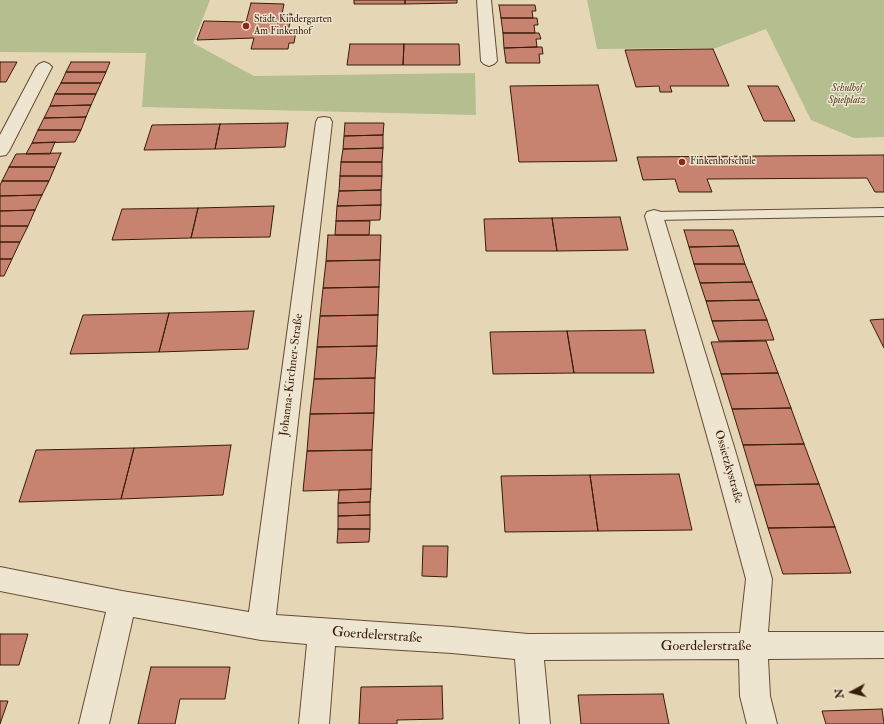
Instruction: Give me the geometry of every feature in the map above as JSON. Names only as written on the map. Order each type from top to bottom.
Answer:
[{"type":"street","points":[[484,0],[489,61]]},
{"type":"street","points":[[0,151],[44,67]]},
{"type":"street","name":"Johanna-Kirchner-Straße","points":[[261,627],[324,122]]},
{"type":"street","name":"Ossietzkystraße","points":[[654,216],[723,450],[759,579],[754,647],[755,696],[762,724]]},
{"type":"street","name":"Goerdelerstraße","points":[[0,579],[122,603],[261,627],[322,632],[452,640],[528,647],[754,647],[884,645]]},
{"type":"street","points":[[94,724],[122,603]]},
{"type":"street","name":"Goerdelerstraße","points":[[314,724],[322,632]]},
{"type":"street","points":[[528,647],[535,724]]},
{"type":"lane","points":[[654,216],[884,212]]},
{"type":"green space","points":[[0,0],[210,0],[193,43],[254,76],[475,73],[476,115],[142,107],[146,53],[0,52]]},
{"type":"green space","name":"Schulhof Spielplatz","points":[[587,0],[884,0],[884,137],[854,138],[811,120],[766,29],[716,48],[597,49]]},
{"type":"building","points":[[354,0],[405,0],[405,4],[354,4]]},
{"type":"building","points":[[405,0],[457,0],[457,3],[405,4]]},
{"type":"building","name":"Städt. Kindergarten Am Finkenhof","points":[[251,3],[284,4],[282,14],[292,14],[288,31],[296,31],[294,43],[289,43],[288,49],[251,49],[254,38],[197,40],[204,21],[246,22]]},
{"type":"building","points":[[499,5],[535,5],[536,11],[532,11],[533,18],[501,18]]},
{"type":"building","points":[[501,18],[537,18],[538,25],[534,25],[535,33],[503,33]]},
{"type":"building","points":[[503,33],[539,33],[541,39],[536,39],[537,47],[504,48]]},
{"type":"building","points":[[350,44],[404,44],[403,65],[347,65]]},
{"type":"building","points":[[404,44],[459,44],[460,65],[403,65]]},
{"type":"building","points":[[542,47],[543,54],[539,54],[540,63],[506,63],[504,48]]},
{"type":"building","points":[[713,49],[729,86],[670,86],[672,92],[660,92],[659,86],[636,87],[625,50]]},
{"type":"building","points":[[0,62],[17,62],[6,82],[0,82]]},
{"type":"building","points":[[71,62],[110,62],[106,72],[66,72]]},
{"type":"building","points":[[66,72],[106,72],[101,83],[61,83]]},
{"type":"building","points":[[61,83],[101,83],[96,94],[55,94]]},
{"type":"building","points":[[598,85],[617,161],[519,162],[510,86]]},
{"type":"building","points":[[748,86],[778,86],[795,121],[764,121]]},
{"type":"building","points":[[55,94],[96,94],[91,105],[50,106]]},
{"type":"building","points":[[91,105],[86,117],[44,118],[50,106]]},
{"type":"building","points":[[86,117],[81,130],[38,130],[44,118]]},
{"type":"building","points":[[288,123],[285,147],[215,149],[220,124]]},
{"type":"building","points":[[345,123],[384,123],[383,135],[344,136]]},
{"type":"building","points":[[220,124],[215,149],[144,150],[152,125]]},
{"type":"building","points":[[38,130],[81,130],[75,142],[32,143]]},
{"type":"building","points":[[383,135],[383,148],[343,149],[344,136]]},
{"type":"building","points":[[55,142],[50,154],[26,154],[32,143]]},
{"type":"building","points":[[383,148],[382,162],[341,162],[343,149]]},
{"type":"building","points":[[61,153],[55,167],[9,167],[16,154]]},
{"type":"building","points":[[884,155],[884,192],[875,192],[867,178],[707,179],[712,192],[679,192],[675,179],[643,180],[637,157]]},
{"type":"building","points":[[341,162],[382,162],[382,176],[340,176]]},
{"type":"building","points":[[9,167],[55,167],[49,181],[2,181]]},
{"type":"building","points":[[340,176],[382,176],[381,190],[339,191]]},
{"type":"building","points":[[2,181],[49,181],[42,195],[0,196],[0,185]]},
{"type":"building","points":[[381,190],[381,205],[337,206],[339,191]]},
{"type":"building","points":[[42,195],[35,210],[0,211],[0,196]]},
{"type":"building","points":[[381,205],[380,220],[336,221],[337,206]]},
{"type":"building","points":[[274,206],[270,237],[191,238],[198,208]]},
{"type":"building","points":[[198,208],[191,238],[112,240],[122,209]]},
{"type":"building","points":[[35,210],[28,226],[0,226],[0,211]]},
{"type":"building","points":[[620,217],[628,250],[557,251],[552,218]]},
{"type":"building","points":[[552,218],[557,251],[486,251],[484,219]]},
{"type":"building","points":[[336,221],[370,221],[369,235],[335,235]]},
{"type":"building","points":[[0,226],[28,226],[20,242],[0,242]]},
{"type":"building","points":[[684,230],[733,230],[739,246],[689,247]]},
{"type":"building","points":[[328,235],[381,235],[380,260],[326,261]]},
{"type":"building","points":[[0,242],[20,242],[12,259],[0,259]]},
{"type":"building","points":[[739,246],[745,264],[694,264],[689,247]]},
{"type":"building","points":[[0,259],[12,259],[4,276],[0,276]]},
{"type":"building","points":[[380,260],[379,287],[323,288],[326,261]]},
{"type":"building","points":[[694,264],[745,264],[752,282],[700,283]]},
{"type":"building","points":[[752,282],[759,300],[706,301],[700,283]]},
{"type":"building","points":[[379,287],[378,315],[320,316],[323,288]]},
{"type":"building","points":[[759,300],[767,320],[712,321],[706,301]]},
{"type":"building","points":[[254,311],[248,349],[159,352],[169,313]]},
{"type":"building","points":[[169,313],[159,352],[70,354],[83,315]]},
{"type":"building","points":[[378,315],[377,346],[317,347],[320,316]]},
{"type":"building","points":[[884,319],[884,348],[870,320]]},
{"type":"building","points":[[767,320],[774,340],[719,341],[712,321]]},
{"type":"building","points":[[645,330],[654,373],[574,373],[567,331]]},
{"type":"building","points":[[567,331],[574,373],[493,374],[490,332]]},
{"type":"building","points":[[766,341],[778,373],[721,374],[711,342]]},
{"type":"building","points":[[377,346],[375,378],[314,379],[317,347]]},
{"type":"building","points":[[778,373],[791,408],[732,409],[721,374]]},
{"type":"building","points":[[375,378],[374,413],[310,414],[314,379]]},
{"type":"building","points":[[791,408],[804,444],[743,445],[732,409]]},
{"type":"building","points":[[374,413],[372,450],[307,451],[310,414]]},
{"type":"building","points":[[804,444],[819,484],[755,485],[743,445]]},
{"type":"building","points":[[231,445],[223,495],[121,499],[134,448]]},
{"type":"building","points":[[134,448],[121,499],[19,502],[36,450]]},
{"type":"building","points":[[372,450],[371,489],[303,491],[307,451]]},
{"type":"building","points":[[679,474],[692,530],[598,531],[590,475]]},
{"type":"building","points":[[590,475],[598,531],[505,532],[501,476]]},
{"type":"building","points":[[819,484],[835,527],[768,528],[755,485]]},
{"type":"building","points":[[371,489],[370,502],[338,503],[339,490]]},
{"type":"building","points":[[370,502],[370,515],[338,516],[338,503]]},
{"type":"building","points":[[370,515],[370,529],[338,529],[338,516]]},
{"type":"building","points":[[835,527],[851,573],[783,574],[768,528]]},
{"type":"building","points":[[338,529],[370,529],[369,542],[337,543]]},
{"type":"building","points":[[423,546],[448,546],[447,577],[422,576]]},
{"type":"building","points":[[0,634],[28,634],[19,665],[0,665]]},
{"type":"building","points":[[151,667],[230,667],[225,699],[180,699],[175,724],[138,724]]},
{"type":"building","points":[[442,686],[443,719],[397,720],[397,724],[359,724],[361,687]]},
{"type":"building","points":[[663,694],[669,724],[581,724],[578,695]]},
{"type":"building","points":[[0,701],[8,701],[0,724]]},
{"type":"building","points":[[882,709],[884,724],[826,724],[822,711]]},
{"type":"place","name":"Städt. Kindergarten Am Finkenhof","points":[[246,26]]},
{"type":"place","name":"Finkenhofschule","points":[[682,162]]}]
